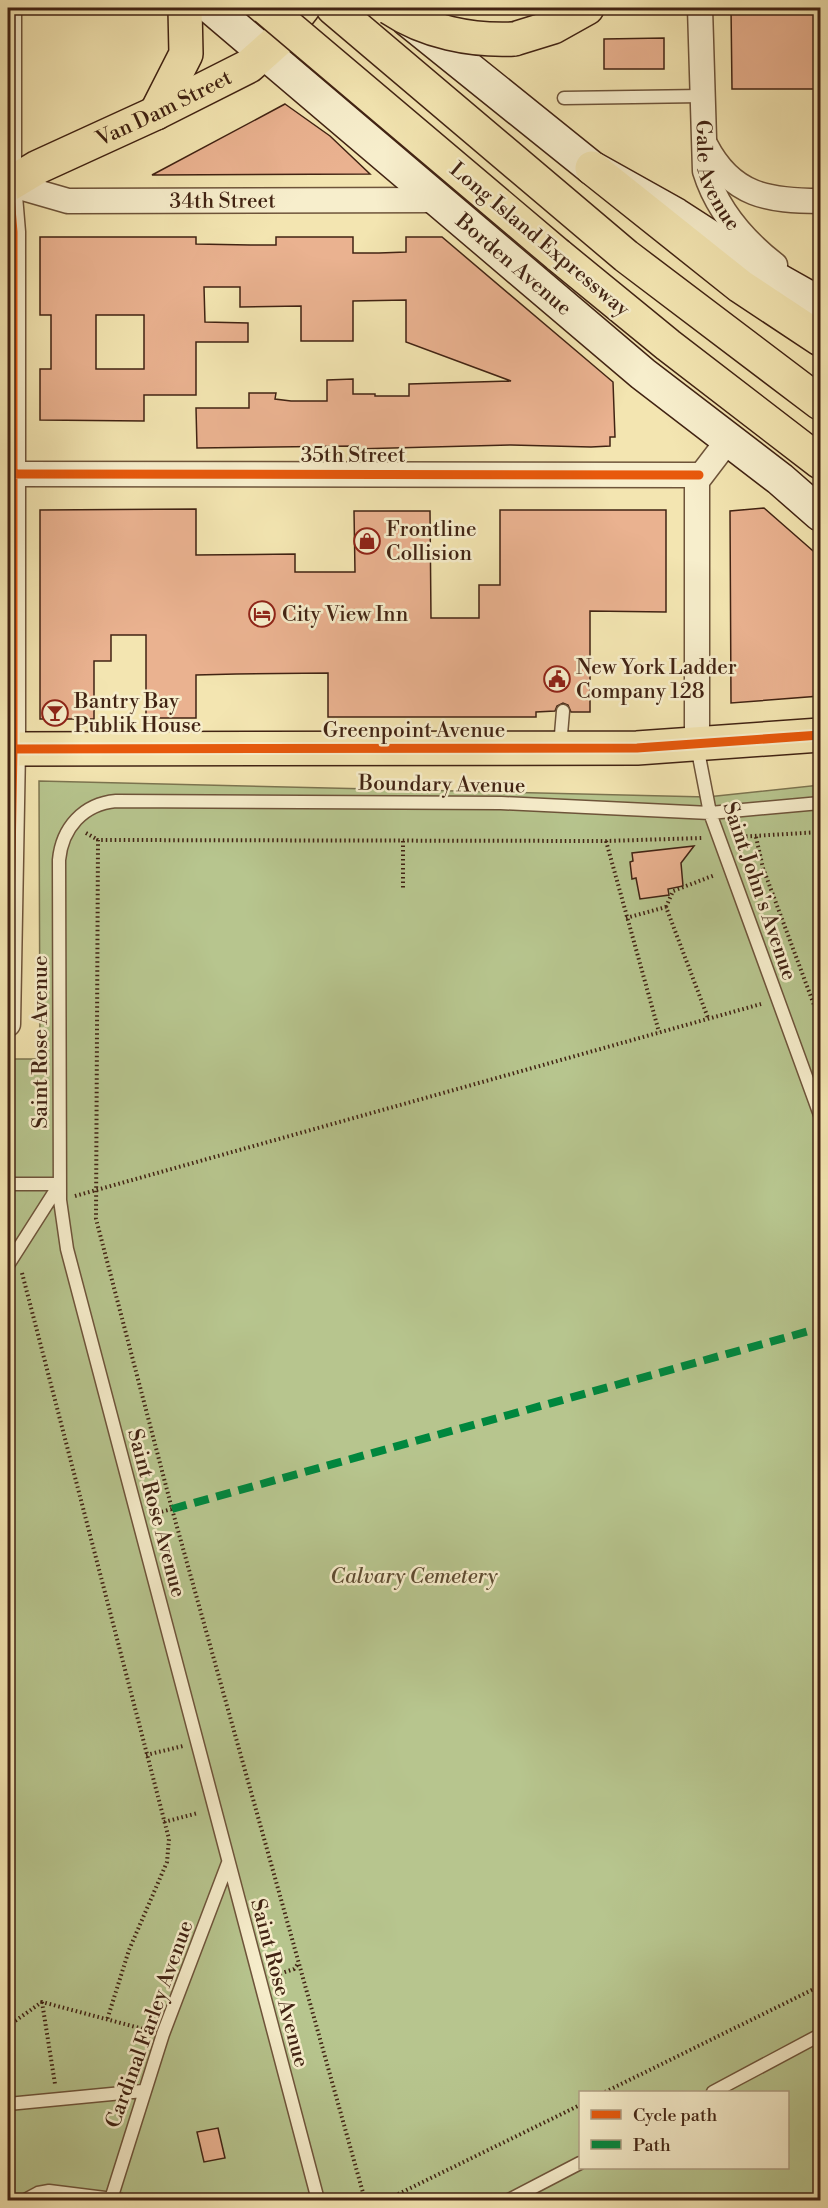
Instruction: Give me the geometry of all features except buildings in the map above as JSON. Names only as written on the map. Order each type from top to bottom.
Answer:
[{"type":"main road","points":[[156,113],[186,54],[185,8]]},
{"type":"main road","name":"Borden Avenue","points":[[212,8],[643,374],[729,439],[820,514]]},
{"type":"main road","name":"Long Island Expressway","points":[[266,8],[558,255],[668,345],[820,462]]},
{"type":"main road","name":"Van Dam Street","points":[[8,184],[38,167],[156,113],[249,66],[265,53],[303,8]]},
{"type":"main road","name":"Long Island Expressway","points":[[333,8],[586,223],[820,403]]},
{"type":"main road","points":[[391,8],[413,21],[450,34],[514,39],[553,27],[586,8]]},
{"type":"main road","points":[[391,8],[740,286],[820,339]]},
{"type":"main road","points":[[591,168],[676,215],[772,278],[820,304]]},
{"type":"main road","name":"Greenpoint Avenue","points":[[10,749],[560,748],[697,745],[820,735]]},
{"type":"street","points":[[8,1024],[13,232],[8,184],[9,8]]},
{"type":"street","name":"Gale Avenue","points":[[700,8],[703,142],[708,181],[729,219],[766,258],[820,298]]},
{"type":"street","points":[[703,142],[720,169],[749,191],[785,201],[820,201]]},
{"type":"street","name":"34th Street","points":[[8,184],[68,201],[438,200]]},
{"type":"street","points":[[697,745],[696,516],[699,475],[729,439]]},
{"type":"street","name":"35th Street","points":[[10,474],[699,475]]},
{"type":"lane","points":[[564,98],[702,96]]},
{"type":"lane","points":[[560,748],[563,711]]},
{"type":"lane","name":"Saint John's Avenue","points":[[697,745],[710,813],[820,1115]]},
{"type":"lane","name":"Boundary Avenue","points":[[71,825],[90,808],[116,801],[501,803],[710,813],[820,803]]},
{"type":"lane","name":"Saint Rose Avenue","points":[[71,825],[63,841],[59,860],[60,1200],[67,1249],[318,2200]]},
{"type":"lane","points":[[8,1184],[60,1184]]},
{"type":"lane","points":[[8,1265],[16,1249],[60,1184]]},
{"type":"lane","name":"Cardinal Farley Avenue","points":[[25,2200],[38,2193],[49,2192],[116,2200],[143,2091],[228,1863]]},
{"type":"lane","points":[[715,2091],[820,2035]]},
{"type":"lane","points":[[8,2104],[58,2101],[143,2091]]},
{"type":"lane","points":[[509,2200],[579,2164]]},
{"type":"path","points":[[365,2200],[96,1219],[98,840],[606,841],[756,837],[820,832]]},
{"type":"path","points":[[756,837],[763,868],[820,1021]]},
{"type":"path","points":[[403,841],[403,888]]},
{"type":"path","points":[[606,841],[659,1032]]},
{"type":"path","points":[[708,1018],[666,907],[673,891],[731,870]]},
{"type":"path","points":[[626,918],[666,907]]},
{"type":"path","points":[[60,1200],[777,999]]},
{"type":"path","points":[[16,1249],[169,1839],[167,1862],[129,1950],[107,2020]]},
{"type":"path","points":[[146,1755],[196,1742]]},
{"type":"path","points":[[164,1822],[214,1808]]},
{"type":"path","points":[[259,1980],[294,1969],[299,1963]]},
{"type":"path","points":[[607,2091],[820,1986]]},
{"type":"path","points":[[42,2002],[163,2034]]},
{"type":"path","points":[[8,2026],[42,2002]]},
{"type":"path","points":[[42,2002],[58,2101]]},
{"type":"path","points":[[386,2200],[579,2105]]},
{"type":"green space","name":"Calvary Cemetery","points":[[39,781],[707,797],[820,785],[820,2200],[8,2200],[8,1059],[40,1059]]},
{"type":"marked path","points":[[172,1509],[820,1328]]},
{"type":"cycle path","points":[[8,1024],[13,749],[13,232],[9,184],[9,8]]},
{"type":"cycle path","points":[[8,474],[699,475]]},
{"type":"cycle path","points":[[8,749],[637,748],[820,735]]},
{"type":"place","name":"Frontline Collision","points":[[367,541]]},
{"type":"place","name":"City View Inn","points":[[262,614]]},
{"type":"place","name":"New York Ladder Company 128","points":[[557,679]]},
{"type":"place","name":"Bantry Bay Publik House","points":[[55,713]]}]
